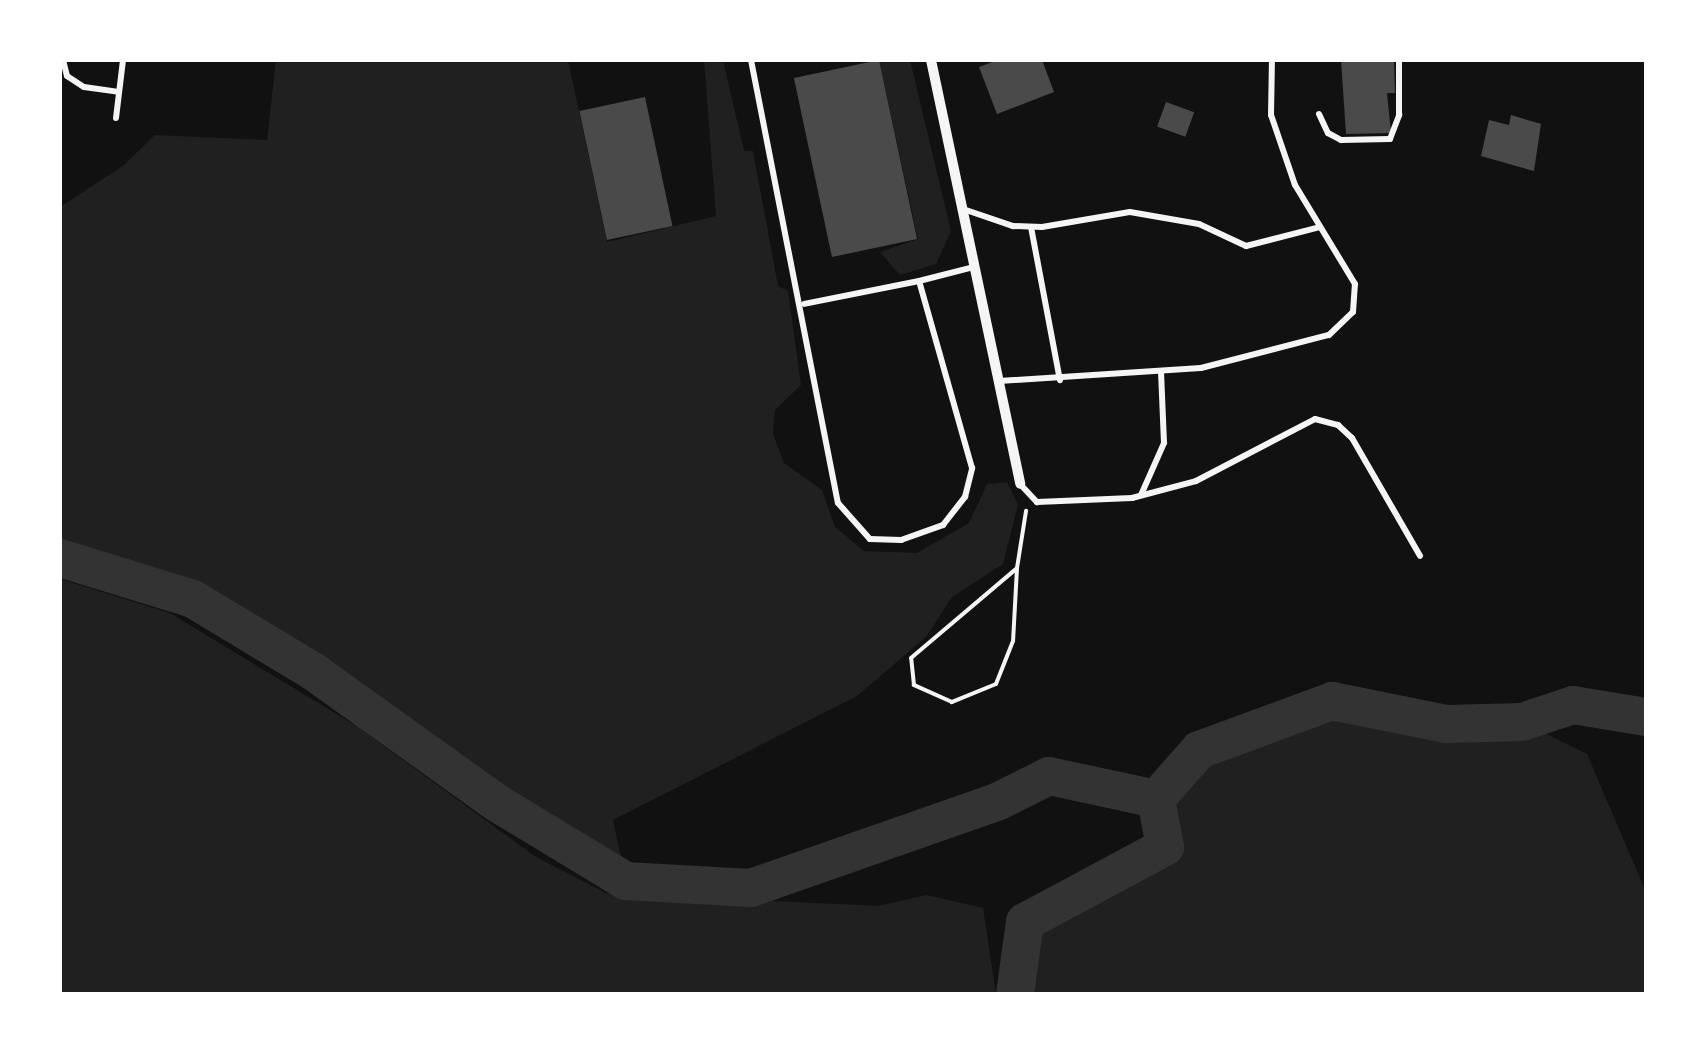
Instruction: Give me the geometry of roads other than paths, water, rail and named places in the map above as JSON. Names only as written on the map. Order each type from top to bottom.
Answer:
[{"type":"street","points":[[931,60],[1020,484]]},
{"type":"lane","points":[[63,60],[67,76],[84,87],[119,92]]},
{"type":"lane","points":[[116,118],[123,60]]},
{"type":"lane","points":[[751,60],[792,274],[804,304],[838,502],[870,539],[902,540],[943,525],[964,497],[972,468],[920,282]]},
{"type":"lane","points":[[998,380],[1060,380],[1161,372],[1282,350],[1329,335],[1354,312],[1355,284],[1295,185],[1271,115],[1272,60]]},
{"type":"lane","points":[[1319,114],[1328,133],[1341,140],[1390,139],[1399,115],[1399,60]]},
{"type":"lane","points":[[962,208],[1031,227],[1130,212],[1199,224],[1246,246],[1320,227]]},
{"type":"lane","points":[[1031,227],[1060,380]]},
{"type":"lane","points":[[804,304],[920,282],[974,267]]},
{"type":"lane","points":[[1141,496],[1164,443],[1161,372]]},
{"type":"lane","points":[[1020,484],[1033,498],[1141,496],[1196,480],[1314,419],[1338,425],[1352,438],[1420,556]]},
{"type":"waterway","points":[[60,558],[193,599],[314,672],[497,803],[626,881],[751,888],[999,801],[1049,776],[1156,799]]},
{"type":"waterway","points":[[1156,799],[1199,750],[1332,701],[1446,724],[1522,722],[1573,705],[1646,717]]},
{"type":"waterway","points":[[1015,994],[1025,922],[1165,847],[1156,799]]}]
